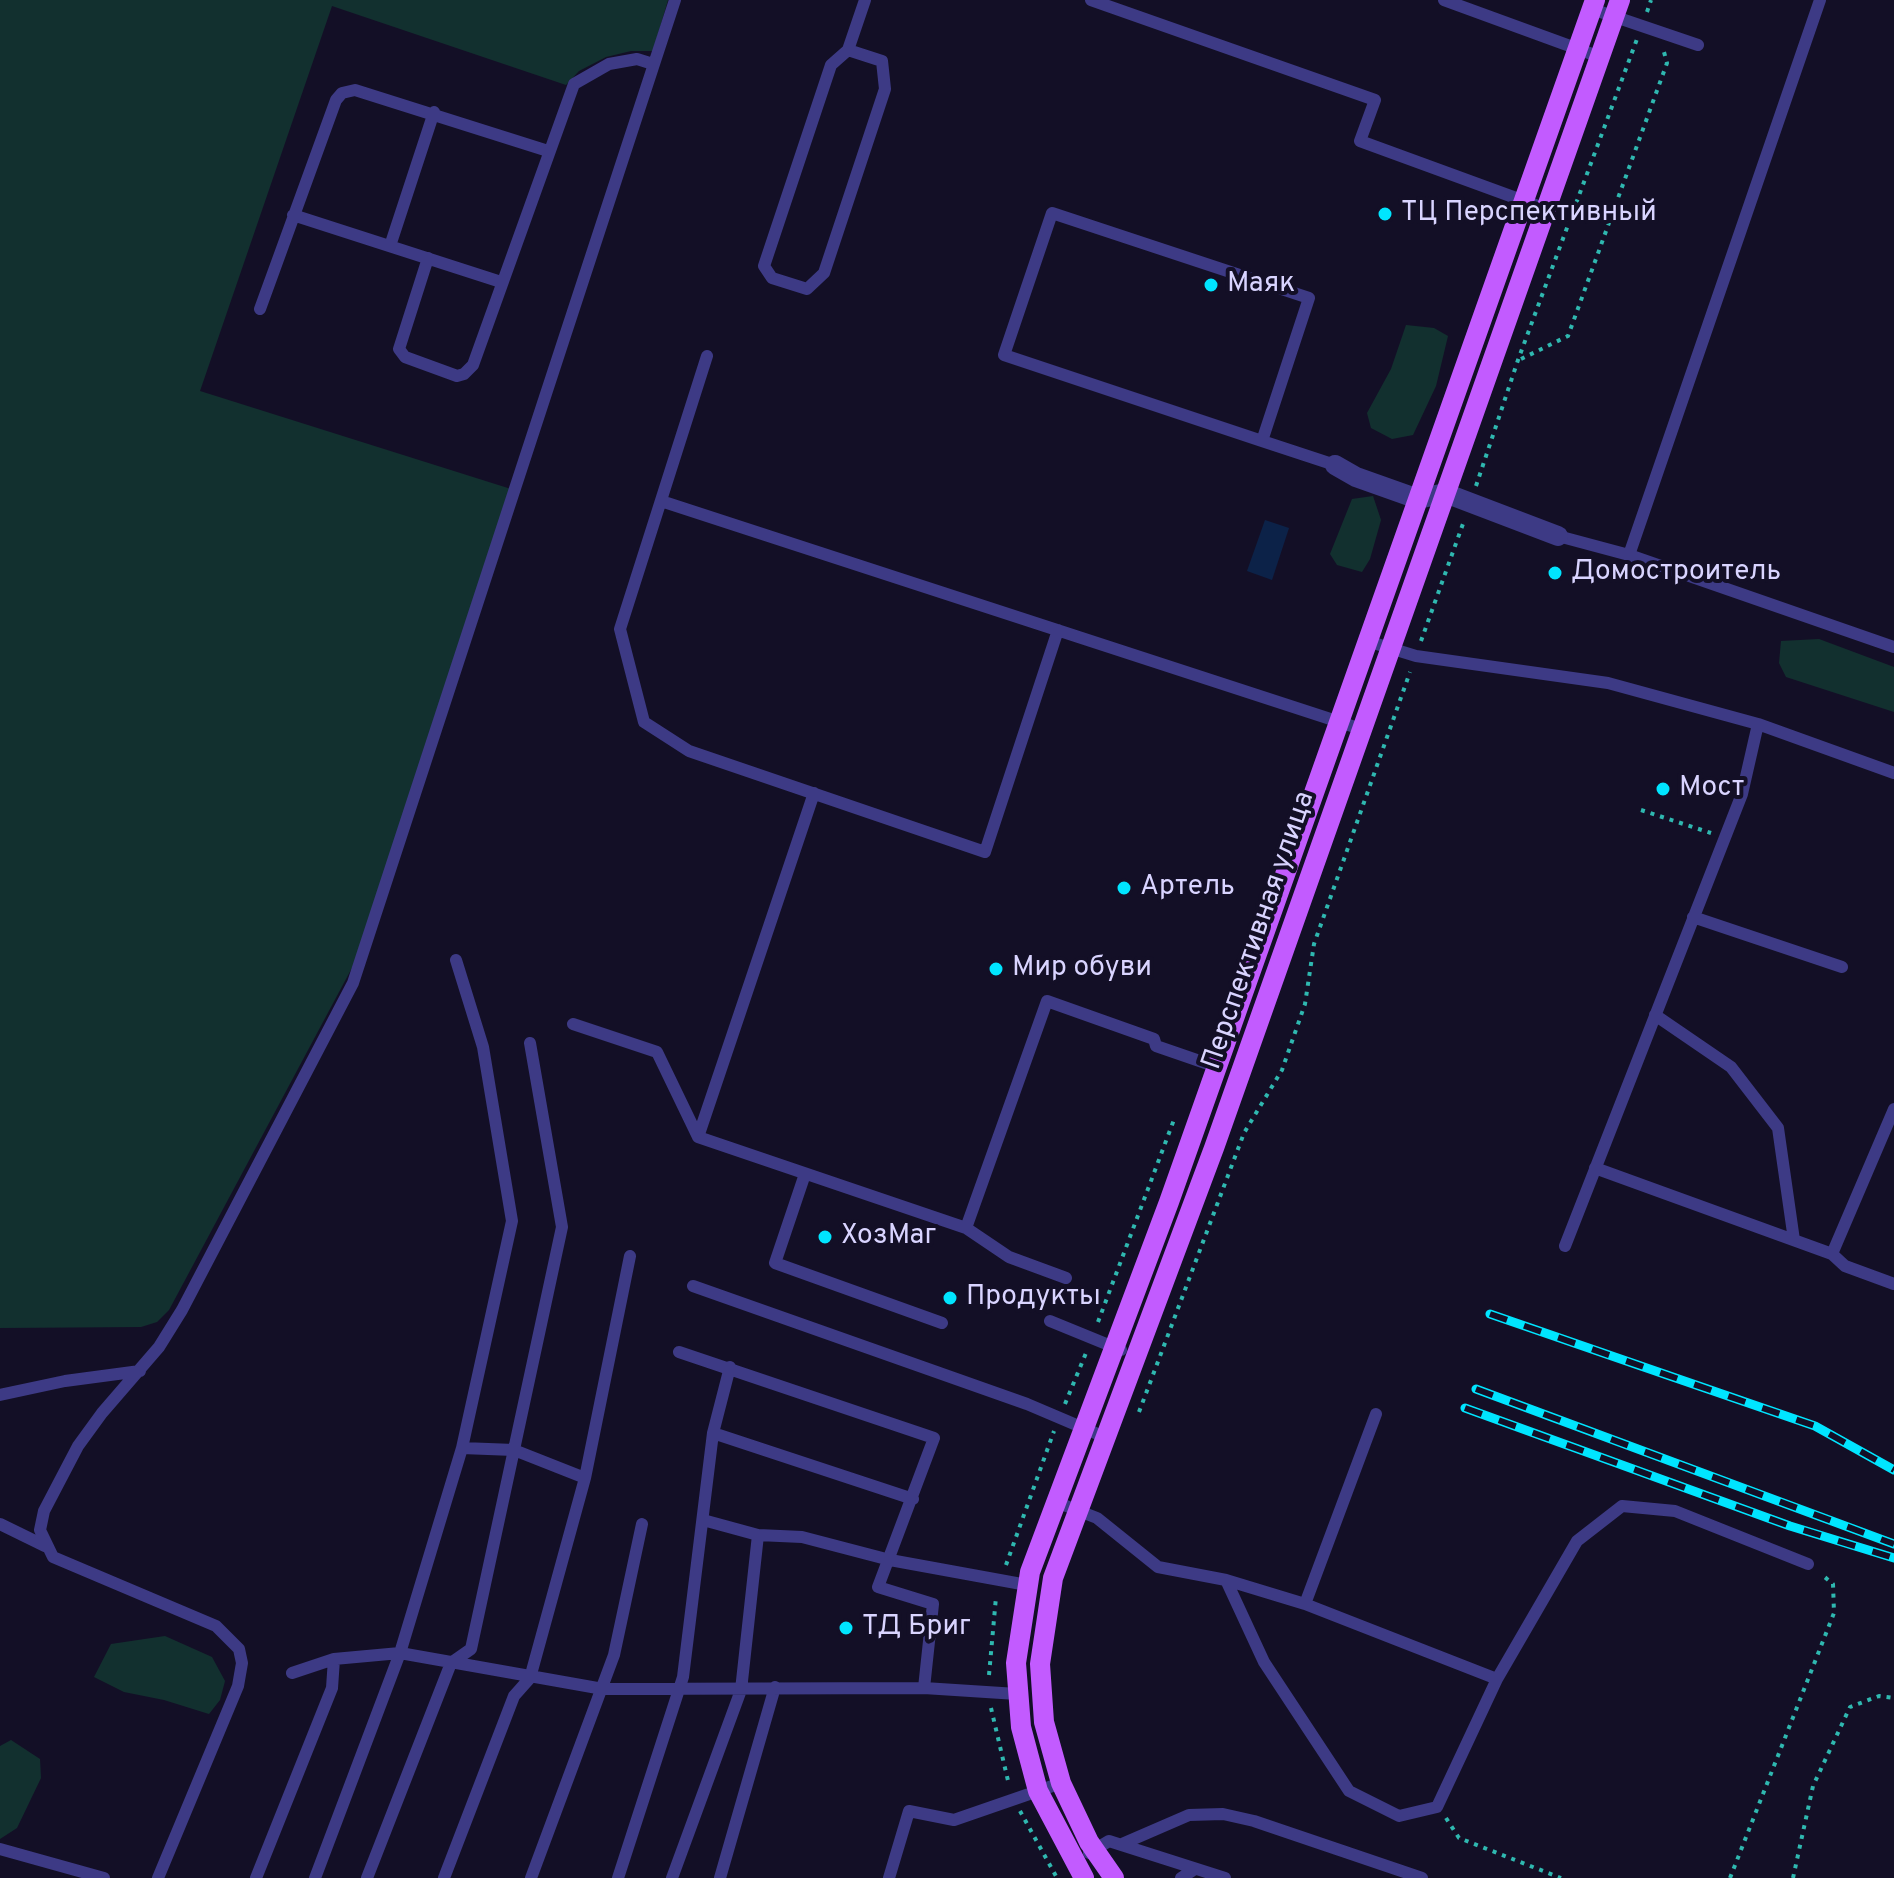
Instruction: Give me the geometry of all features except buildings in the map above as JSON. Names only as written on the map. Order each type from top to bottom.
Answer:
[{"type":"main road","name":"Перспективная улица","points":[[1079,1870],[1038,1791],[1021,1727],[1017,1694],[1018,1642],[1027,1585],[1217,1067],[1594,4]]},
{"type":"main road","name":"Перспективная улица","points":[[1114,1878],[1095,1850],[1061,1783],[1044,1722],[1040,1664],[1053,1578],[1138,1357],[1617,9]]},
{"type":"street","points":[[1335,465],[1356,477],[1418,499],[1445,493],[1558,536]]},
{"type":"lane","points":[[158,1878],[238,1686],[242,1663],[239,1649],[216,1626],[53,1557],[45,1546],[40,1530],[44,1511],[78,1446],[102,1413],[140,1371],[182,1310],[353,983],[675,0]]},
{"type":"lane","points":[[848,50],[882,61],[885,89],[824,273],[807,289],[772,278],[764,266],[831,65],[848,50],[865,0]]},
{"type":"lane","points":[[1091,0],[1375,100],[1360,141],[1546,209]]},
{"type":"lane","points":[[1444,0],[1600,57]]},
{"type":"lane","points":[[1629,555],[1820,0]]},
{"type":"lane","points":[[1594,4],[1617,9],[1641,28],[1698,45]]},
{"type":"lane","points":[[428,258],[399,349],[405,357],[457,376],[470,371],[473,365],[569,94],[584,75],[621,61],[637,59],[653,64]]},
{"type":"lane","points":[[260,309],[336,100],[342,93],[355,90],[434,112],[548,151]]},
{"type":"lane","points":[[390,246],[434,112]]},
{"type":"lane","points":[[1262,441],[1309,298],[1052,213],[1004,355],[1262,441],[1335,465]]},
{"type":"lane","points":[[293,215],[501,282]]},
{"type":"lane","points":[[707,356],[620,629],[644,722],[689,751],[985,852],[1058,630]]},
{"type":"lane","points":[[661,501],[1361,729]]},
{"type":"lane","points":[[1558,536],[1629,555],[1894,647]]},
{"type":"lane","points":[[1367,641],[1416,656],[1608,683],[1758,724],[1894,773]]},
{"type":"lane","points":[[1565,1246],[1742,794],[1758,724]]},
{"type":"lane","points":[[698,1137],[814,793]]},
{"type":"lane","points":[[1693,917],[1842,967]]},
{"type":"lane","points":[[315,1878],[400,1653],[462,1448],[512,1221],[483,1047],[456,960]]},
{"type":"lane","points":[[966,1228],[1047,1001],[1154,1039],[1156,1046],[1217,1067]]},
{"type":"lane","points":[[1655,1015],[1731,1067],[1778,1128],[1794,1240]]},
{"type":"lane","points":[[573,1024],[657,1052],[698,1137],[966,1228],[1009,1257],[1066,1278]]},
{"type":"lane","points":[[367,1878],[451,1663],[471,1649],[562,1227],[530,1043]]},
{"type":"lane","points":[[1832,1254],[1891,1128],[1894,1109]]},
{"type":"lane","points":[[1595,1168],[1832,1254],[1845,1266],[1894,1284]]},
{"type":"lane","points":[[805,1174],[775,1263],[942,1323]]},
{"type":"lane","points":[[444,1878],[514,1696],[530,1678],[585,1478],[630,1256]]},
{"type":"lane","points":[[693,1286],[1027,1404],[1107,1438]]},
{"type":"lane","points":[[1050,1321],[1138,1357]]},
{"type":"lane","points":[[679,1352],[934,1438],[878,1587],[933,1604],[924,1688]]},
{"type":"lane","points":[[618,1878],[678,1690],[713,1433],[730,1367]]},
{"type":"lane","points":[[0,1395],[65,1381],[140,1371]]},
{"type":"lane","points":[[1305,1604],[1376,1414]]},
{"type":"lane","points":[[713,1433],[913,1499]]},
{"type":"lane","points":[[462,1448],[514,1450],[585,1478]]},
{"type":"lane","points":[[1056,1502],[1097,1518],[1158,1567],[1226,1580],[1305,1604],[1497,1679]]},
{"type":"lane","points":[[1226,1580],[1264,1662],[1349,1791],[1399,1816],[1437,1807],[1497,1679],[1577,1541],[1622,1506],[1675,1511],[1808,1564]]},
{"type":"lane","points":[[703,1520],[758,1535],[802,1537],[890,1560],[1027,1585]]},
{"type":"lane","points":[[0,1524],[45,1546]]},
{"type":"lane","points":[[531,1878],[614,1655],[642,1524]]},
{"type":"lane","points":[[672,1878],[741,1690],[758,1535]]},
{"type":"lane","points":[[292,1673],[334,1659],[400,1653],[603,1689],[924,1688],[1017,1694]]},
{"type":"lane","points":[[256,1878],[332,1688],[334,1659]]},
{"type":"lane","points":[[720,1878],[775,1687]]},
{"type":"lane","points":[[889,1878],[909,1811],[954,1820],[1061,1783]]},
{"type":"lane","points":[[1122,1844],[1189,1815],[1223,1814],[1254,1821],[1422,1878]]},
{"type":"lane","points":[[1079,1870],[1095,1850],[1109,1841],[1225,1878]]},
{"type":"lane","points":[[0,1849],[104,1878]]},
{"type":"lane","points":[[1181,1878],[1195,1869]]},
{"type":"path","points":[[1137,1417],[1244,1133],[1282,1070],[1305,1004],[1314,944],[1471,502],[1518,360],[1651,0]]},
{"type":"path","points":[[1518,360],[1568,336],[1667,63],[1659,33]]},
{"type":"path","points":[[1641,810],[1725,837]]},
{"type":"path","points":[[1730,1878],[1834,1613],[1833,1584],[1808,1564]]},
{"type":"path","points":[[1793,1878],[1813,1786],[1850,1707],[1879,1696],[1894,1698]]},
{"type":"path","points":[[1437,1807],[1459,1838],[1561,1878]]},
{"type":"green space","points":[[0,0],[668,0],[653,51],[631,51],[606,57],[579,71],[566,85],[332,6],[200,391],[511,489],[354,964],[169,1310],[157,1322],[141,1327],[0,1328]]},
{"type":"green space","points":[[1406,325],[1434,328],[1448,336],[1436,386],[1413,435],[1392,439],[1371,428],[1367,413],[1391,369]]},
{"type":"green space","points":[[1373,496],[1381,520],[1370,559],[1362,572],[1337,565],[1330,554],[1352,499]]},
{"type":"green space","points":[[1819,639],[1894,667],[1894,712],[1786,677],[1779,663],[1781,641]]},
{"type":"green space","points":[[165,1636],[212,1657],[225,1681],[220,1700],[209,1714],[124,1692],[94,1677],[111,1644]]},
{"type":"green space","points":[[11,1740],[40,1759],[41,1778],[17,1828],[0,1839],[0,1746]]},
{"type":"water","points":[[1265,520],[1289,528],[1272,580],[1247,571]]},
{"type":"railway","points":[[1490,1314],[1815,1426],[1894,1470]]},
{"type":"railway","points":[[1476,1389],[1894,1544]]},
{"type":"railway","points":[[1465,1408],[1790,1526],[1894,1558]]},
{"type":"place","name":"ТЦ Перспективный","points":[[1385,214]]},
{"type":"place","name":"Маяк","points":[[1211,285]]},
{"type":"place","name":"Домостроитель","points":[[1555,573]]},
{"type":"place","name":"Мост","points":[[1663,789]]},
{"type":"place","name":"Артель","points":[[1124,888]]},
{"type":"place","name":"Мир обуви","points":[[996,969]]},
{"type":"place","name":"ХозМаг","points":[[825,1237]]},
{"type":"place","name":"Продукты","points":[[950,1298]]},
{"type":"place","name":"ТД Бриг","points":[[846,1628]]}]
